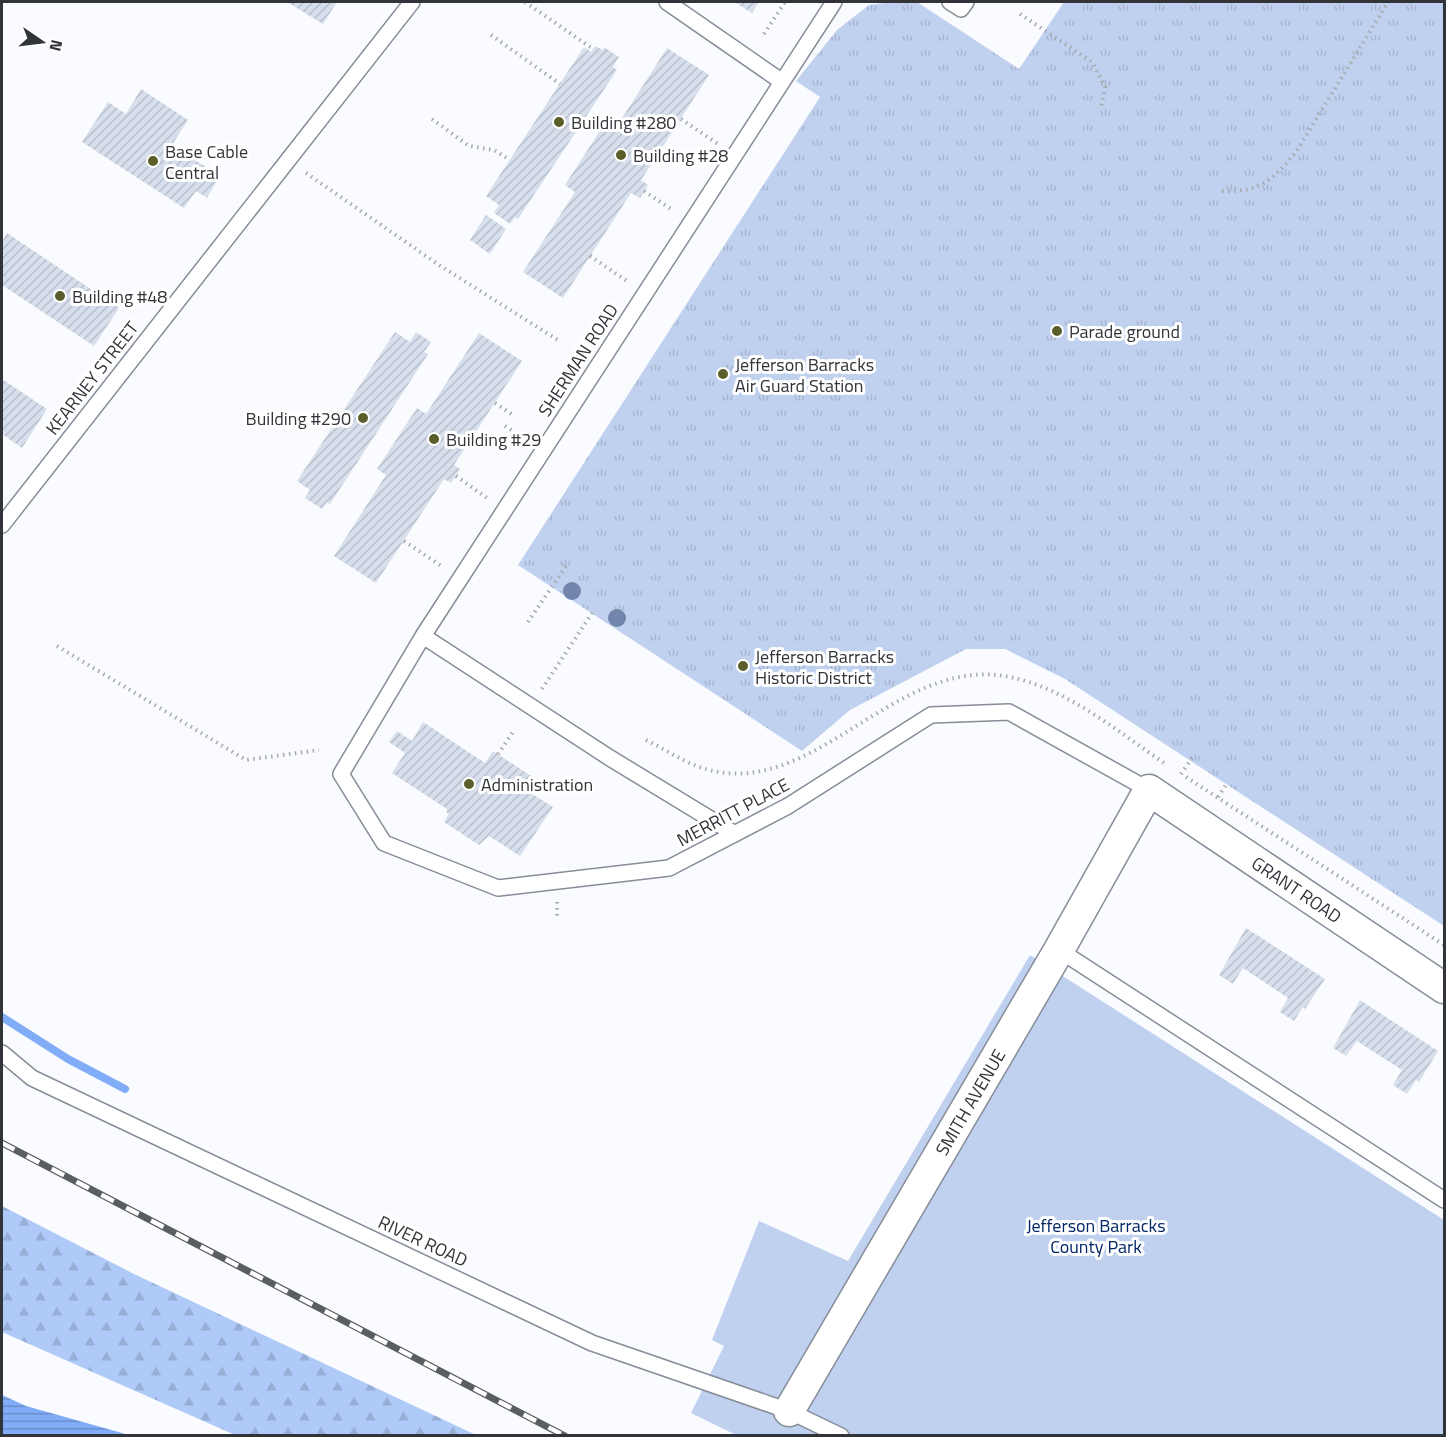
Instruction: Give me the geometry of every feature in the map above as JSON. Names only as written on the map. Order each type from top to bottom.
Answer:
[{"type":"street","name":"SMITH AVENUE","points":[[789,1411],[1059,950],[1149,790]]},
{"type":"street","name":"GRANT ROAD","points":[[1149,790],[1444,988]]},
{"type":"lane","name":"KEARNEY STREET","points":[[2,525],[412,2]]},
{"type":"lane","points":[[667,2],[781,81]]},
{"type":"lane","name":"SHERMAN ROAD","points":[[341,774],[423,636],[834,2]]},
{"type":"lane","points":[[950,2],[961,9],[966,2]]},
{"type":"lane","points":[[423,636],[610,758],[735,834]]},
{"type":"lane","name":"MERRITT PLACE","points":[[341,774],[384,843],[498,888],[669,868],[788,806],[931,715],[1010,712],[1149,790]]},
{"type":"lane","points":[[1059,950],[1444,1200]]},
{"type":"lane","name":"RIVER ROAD","points":[[2,1053],[32,1078],[592,1343],[789,1411],[841,1436]]},
{"type":"path","points":[[525,2],[593,49]]},
{"type":"path","points":[[764,34],[785,2]]},
{"type":"path","points":[[1222,190],[1234,191],[1260,186],[1279,173],[1296,152],[1388,2]]},
{"type":"path","points":[[1020,14],[1092,62],[1105,87],[1101,108]]},
{"type":"path","points":[[491,35],[560,84]]},
{"type":"path","points":[[432,119],[469,146],[494,150],[510,160]]},
{"type":"path","points":[[681,119],[734,154]]},
{"type":"path","points":[[288,160],[439,265],[561,342]]},
{"type":"path","points":[[644,191],[656,199]]},
{"type":"path","points":[[590,256],[645,293]]},
{"type":"path","points":[[495,403],[513,415]]},
{"type":"path","points":[[456,476],[467,484]]},
{"type":"path","points":[[404,541],[421,553]]},
{"type":"path","points":[[528,622],[566,566]]},
{"type":"path","points":[[542,689],[592,613]]},
{"type":"path","points":[[57,646],[246,760],[319,750]]},
{"type":"path","points":[[646,740],[700,767],[752,771],[785,764],[819,749],[928,685],[943,680],[977,674],[1004,676],[1031,682],[1068,699],[1444,945]]},
{"type":"path","points":[[498,754],[515,729]]},
{"type":"path","points":[[1181,774],[1192,758]]},
{"type":"path","points":[[1218,797],[1228,782]]},
{"type":"path","points":[[557,898],[557,916]]},
{"type":"green space","name":"Parade ground","points":[[917,2],[1019,69],[1064,2],[1444,2],[1444,926],[1065,679],[1005,649],[966,649],[850,710],[802,751],[518,565],[820,97],[796,81],[837,30],[869,5]]},
{"type":"green space","name":"Jefferson Barracks County Park","points":[[1030,955],[1444,1220],[1444,1435],[738,1436],[691,1413],[724,1346],[712,1340],[759,1221],[848,1261]]},
{"type":"green space","points":[[2,1206],[134,1274],[476,1435],[235,1435],[2,1332]]},
{"type":"shaded area","points":[[2,1395],[26,1406],[129,1435],[2,1435]]},
{"type":"building","points":[[287,2],[337,2],[323,24]]},
{"type":"building","points":[[734,2],[759,2],[752,13]]},
{"type":"building","name":"Building #280","points":[[595,46],[603,50],[604,47],[619,57],[613,67],[617,70],[518,219],[515,217],[510,224],[494,213],[499,205],[486,196],[584,47],[591,52]]},
{"type":"building","name":"Building #28","points":[[667,48],[709,75],[641,180],[648,185],[640,198],[631,193],[563,298],[523,272],[575,192],[565,185],[605,123],[615,129]]},
{"type":"building","name":"Base Cable Central","points":[[141,89],[188,120],[172,145],[220,176],[207,198],[196,191],[184,208],[82,142],[108,102],[126,114]]},
{"type":"building","points":[[486,215],[506,229],[490,254],[470,240]]},
{"type":"building","name":"Building #48","points":[[7,233],[119,308],[94,346],[2,285],[2,242]]},
{"type":"building","name":"Building #290","points":[[395,332],[410,342],[416,332],[431,342],[424,352],[428,354],[330,504],[327,502],[322,509],[305,498],[310,490],[297,481]]},
{"type":"building","name":"Building #29","points":[[479,333],[522,361],[454,465],[460,469],[451,483],[444,479],[376,583],[334,556],[386,475],[377,469],[417,408],[426,414]]},
{"type":"building","points":[[2,379],[47,409],[22,448],[2,434]]},
{"type":"building","name":"Administration","points":[[423,722],[485,763],[493,751],[534,778],[526,790],[553,807],[520,856],[489,836],[479,845],[444,822],[449,814],[446,812],[447,809],[392,773],[405,753],[389,742],[397,731],[412,741]]},
{"type":"building","points":[[1246,928],[1325,979],[1294,1021],[1280,1012],[1288,998],[1243,968],[1233,984],[1219,975]]},
{"type":"building","points":[[1360,1000],[1438,1051],[1419,1082],[1416,1080],[1407,1094],[1393,1085],[1402,1070],[1357,1041],[1346,1056],[1333,1048]]},
{"type":"waterway","points":[[2,1017],[68,1059],[125,1089]]},
{"type":"railway","points":[[2,1143],[565,1436]]},
{"type":"place","name":"Building #280","points":[[559,122]]},
{"type":"place","name":"Building #28","points":[[621,155]]},
{"type":"place","name":"Base Cable Central","points":[[153,161]]},
{"type":"place","name":"Building #48","points":[[60,296]]},
{"type":"place","name":"Parade ground","points":[[1057,331]]},
{"type":"place","name":"Jefferson Barracks Air Guard Station","points":[[723,374]]},
{"type":"place","name":"Building #290","points":[[363,418]]},
{"type":"place","name":"Building #29","points":[[434,439]]},
{"type":"place","name":"Jefferson Barracks Historic District","points":[[743,666]]},
{"type":"place","name":"Administration","points":[[469,784]]}]
